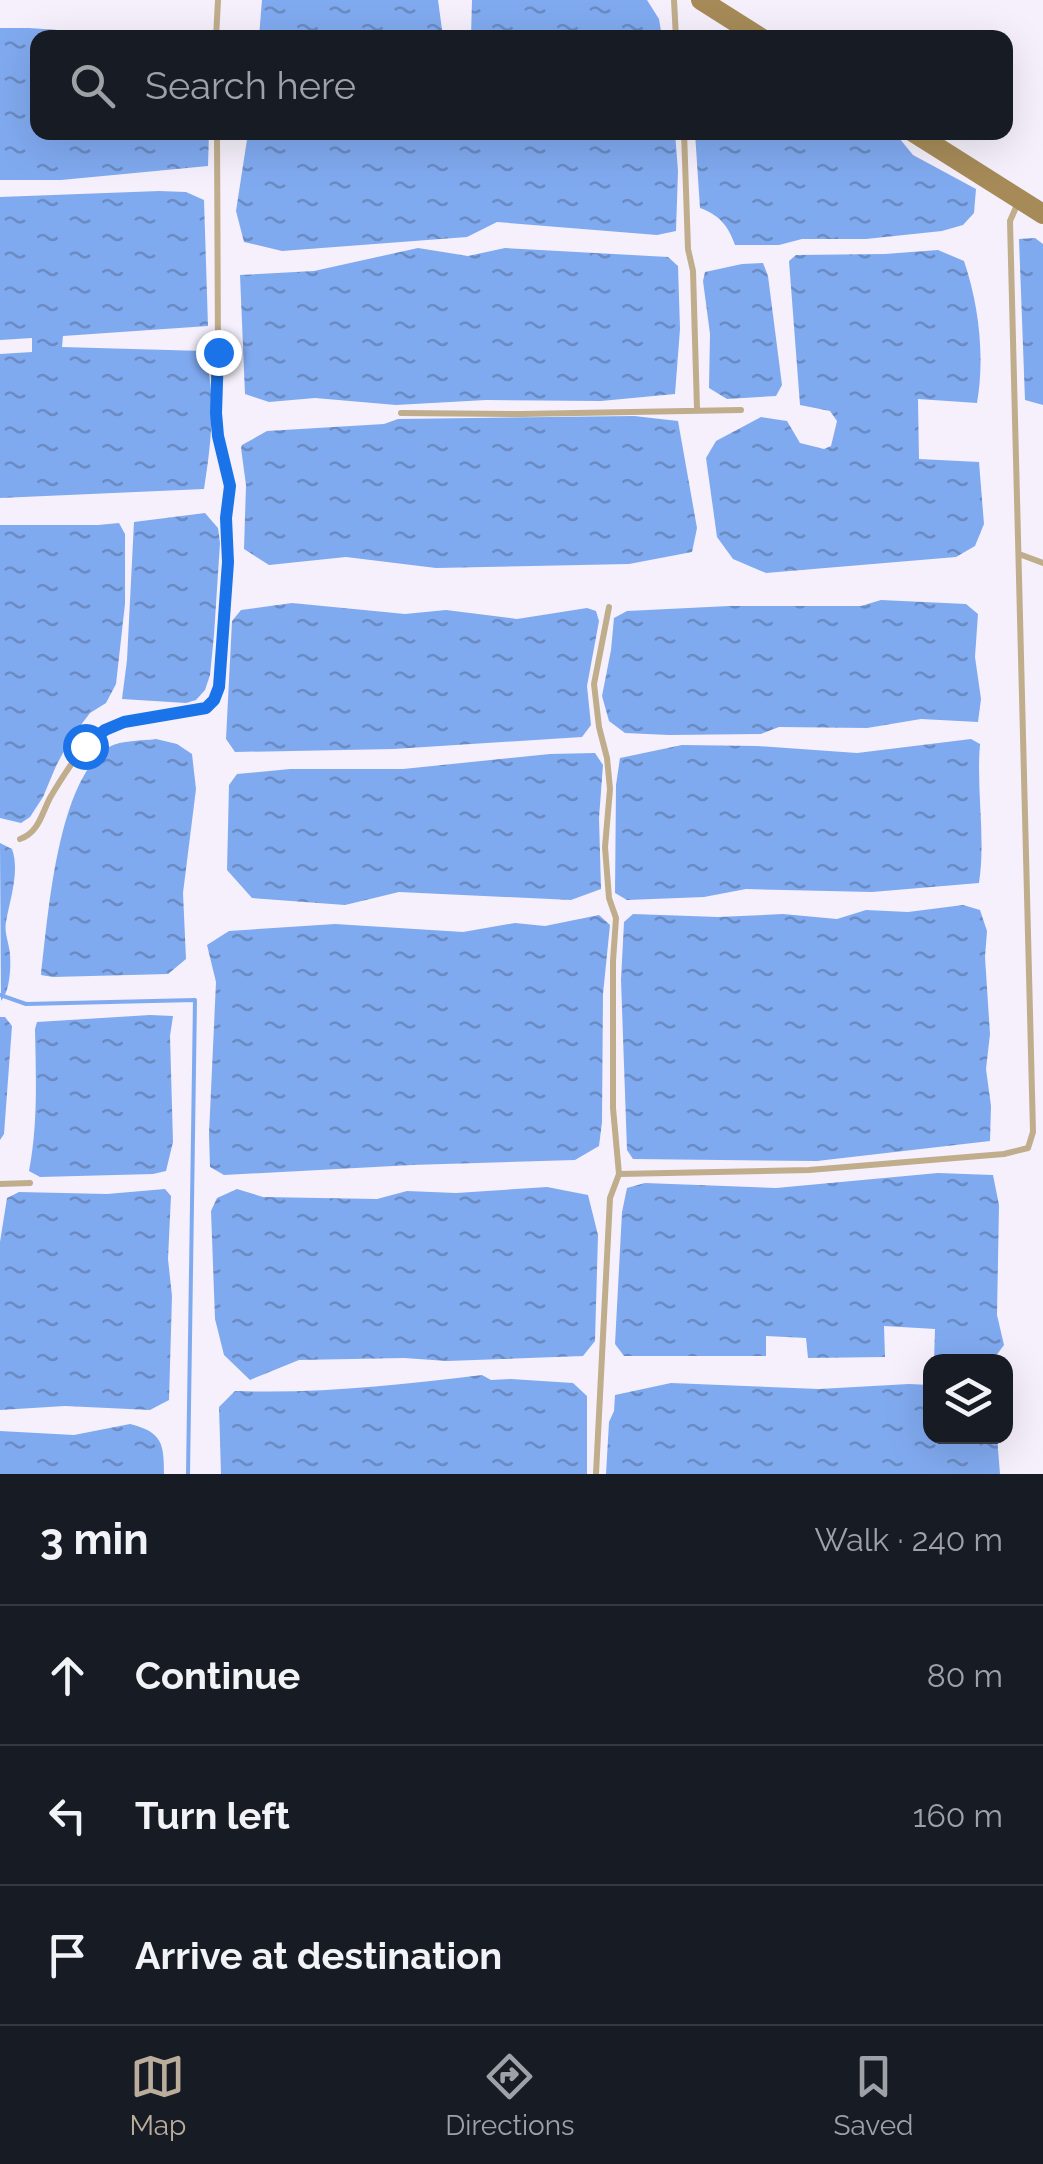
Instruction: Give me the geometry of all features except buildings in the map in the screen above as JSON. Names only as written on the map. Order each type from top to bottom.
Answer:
[{"type":"main road","points":[[701,0],[748,30]]},
{"type":"main road","points":[[926,140],[1043,214]]},
{"type":"lane","points":[[216,30],[218,0]]},
{"type":"lane","points":[[674,0],[676,30]]},
{"type":"lane","points":[[20,839],[36,826],[85,746],[105,730],[148,716],[206,708],[219,687],[230,486],[216,413],[217,140]]},
{"type":"lane","points":[[684,140],[697,409]]},
{"type":"lane","points":[[618,1174],[809,1170],[1004,1154],[1028,1148],[1033,1112],[1010,222],[1020,200]]},
{"type":"lane","points":[[402,413],[741,410]]},
{"type":"lane","points":[[1019,554],[1043,563]]},
{"type":"lane","points":[[596,1474],[610,1198],[618,1174],[613,1108],[616,918],[608,898],[606,847],[610,789],[594,684],[610,607]]},
{"type":"lane","points":[[0,1184],[30,1183]]},
{"type":"water","points":[[262,0],[438,0],[442,30],[260,30]]},
{"type":"water","points":[[472,0],[647,0],[661,30],[471,30]]},
{"type":"water","points":[[0,28],[58,30],[30,30],[30,140],[209,140],[208,166],[61,180],[0,180]]},
{"type":"water","points":[[247,140],[676,140],[676,231],[657,235],[497,222],[467,237],[282,251],[244,242],[236,211]]},
{"type":"water","points":[[695,140],[901,140],[913,155],[976,189],[974,213],[963,225],[942,231],[866,239],[802,239],[779,245],[735,245],[722,222],[700,208]]},
{"type":"water","points":[[186,192],[204,200],[208,326],[63,336],[62,347],[204,351],[212,402],[204,489],[0,498],[0,354],[32,352],[32,338],[0,340],[0,197]]},
{"type":"water","points":[[1035,238],[1043,244],[1043,405],[1025,400],[1019,239]]},
{"type":"water","points":[[418,248],[468,256],[505,248],[668,257],[678,266],[680,329],[675,394],[601,401],[486,400],[396,405],[315,398],[269,402],[245,394],[240,275],[314,271]]},
{"type":"water","points":[[938,250],[964,261],[977,313],[979,385],[977,403],[918,399],[919,459],[979,462],[984,524],[975,546],[956,557],[766,573],[733,559],[717,537],[706,458],[716,441],[761,417],[787,421],[800,443],[824,449],[831,446],[837,421],[830,411],[800,405],[789,261],[796,255]]},
{"type":"water","points":[[763,263],[782,385],[776,396],[727,399],[709,388],[705,272]]},
{"type":"water","points":[[634,416],[678,421],[697,528],[692,552],[629,564],[436,568],[346,557],[269,565],[244,549],[246,485],[241,448],[267,431],[384,424],[398,419]]},
{"type":"water","points":[[205,513],[218,528],[220,543],[210,675],[205,690],[196,700],[186,703],[122,699],[134,522]]},
{"type":"water","points":[[119,523],[125,534],[125,604],[116,684],[106,703],[90,713],[71,738],[30,817],[21,823],[0,818],[0,525]]},
{"type":"water","points":[[881,600],[966,604],[978,614],[978,722],[921,719],[867,728],[779,727],[761,734],[669,735],[625,733],[609,721],[602,696],[614,618],[627,611],[861,606]]},
{"type":"water","points":[[292,603],[405,614],[446,610],[517,619],[587,608],[596,611],[599,621],[587,686],[591,725],[582,737],[394,749],[235,752],[226,739],[232,621],[241,610]]},
{"type":"water","points":[[156,739],[177,744],[192,754],[196,789],[183,893],[186,959],[168,974],[41,975],[58,852],[77,788],[91,764],[109,747]]},
{"type":"water","points":[[971,739],[980,744],[979,883],[872,892],[746,889],[704,897],[627,900],[615,893],[620,758],[682,745],[857,753]]},
{"type":"water","points":[[595,753],[603,765],[599,818],[601,889],[571,900],[399,892],[345,905],[252,898],[227,870],[229,785],[237,774],[290,769],[403,769]]},
{"type":"water","points":[[0,843],[12,849],[15,866],[6,926],[10,972],[1,1001]]},
{"type":"water","points":[[963,905],[980,910],[987,931],[990,1141],[817,1161],[633,1159],[627,1150],[621,980],[624,922],[633,914],[783,914],[837,919],[866,910],[908,912]]},
{"type":"water","points":[[599,915],[610,925],[603,994],[599,1146],[575,1160],[224,1175],[210,1167],[216,982],[207,945],[229,931],[335,924],[463,932],[515,923],[545,926]]},
{"type":"water","points":[[173,1016],[173,1142],[166,1171],[40,1177],[29,1171],[35,1118],[37,1022]]},
{"type":"water","points":[[0,1017],[12,1026],[4,1134],[0,1140]]},
{"type":"water","points":[[938,1173],[993,1175],[999,1205],[997,1315],[1004,1345],[997,1354],[934,1354],[935,1329],[884,1326],[885,1357],[808,1358],[806,1338],[766,1336],[766,1356],[624,1356],[615,1344],[622,1212],[627,1188],[645,1183],[776,1188]]},
{"type":"water","points":[[547,1187],[588,1195],[598,1235],[595,1341],[583,1356],[447,1361],[299,1360],[250,1380],[224,1355],[215,1319],[211,1211],[217,1198],[237,1189],[263,1197],[377,1199],[407,1191],[456,1193]]},
{"type":"water","points":[[165,1189],[171,1196],[169,1400],[150,1410],[65,1406],[0,1410],[0,1242],[7,1198],[19,1192],[107,1194]]},
{"type":"water","points":[[482,1375],[491,1380],[573,1383],[587,1396],[587,1474],[221,1474],[219,1407],[235,1391],[328,1390]]},
{"type":"water","points":[[671,1383],[819,1389],[923,1385],[923,1444],[998,1444],[1000,1474],[606,1474],[615,1395]]},
{"type":"water","points":[[130,1424],[149,1431],[159,1440],[164,1474],[0,1474],[0,1431],[74,1435]]},
{"type":"waterway","points":[[0,995],[26,1004],[195,1000],[188,1474]]},
{"type":"route","points":[[85,746],[105,730],[124,722],[206,708],[219,687],[230,486],[218,436],[218,352]]}]
